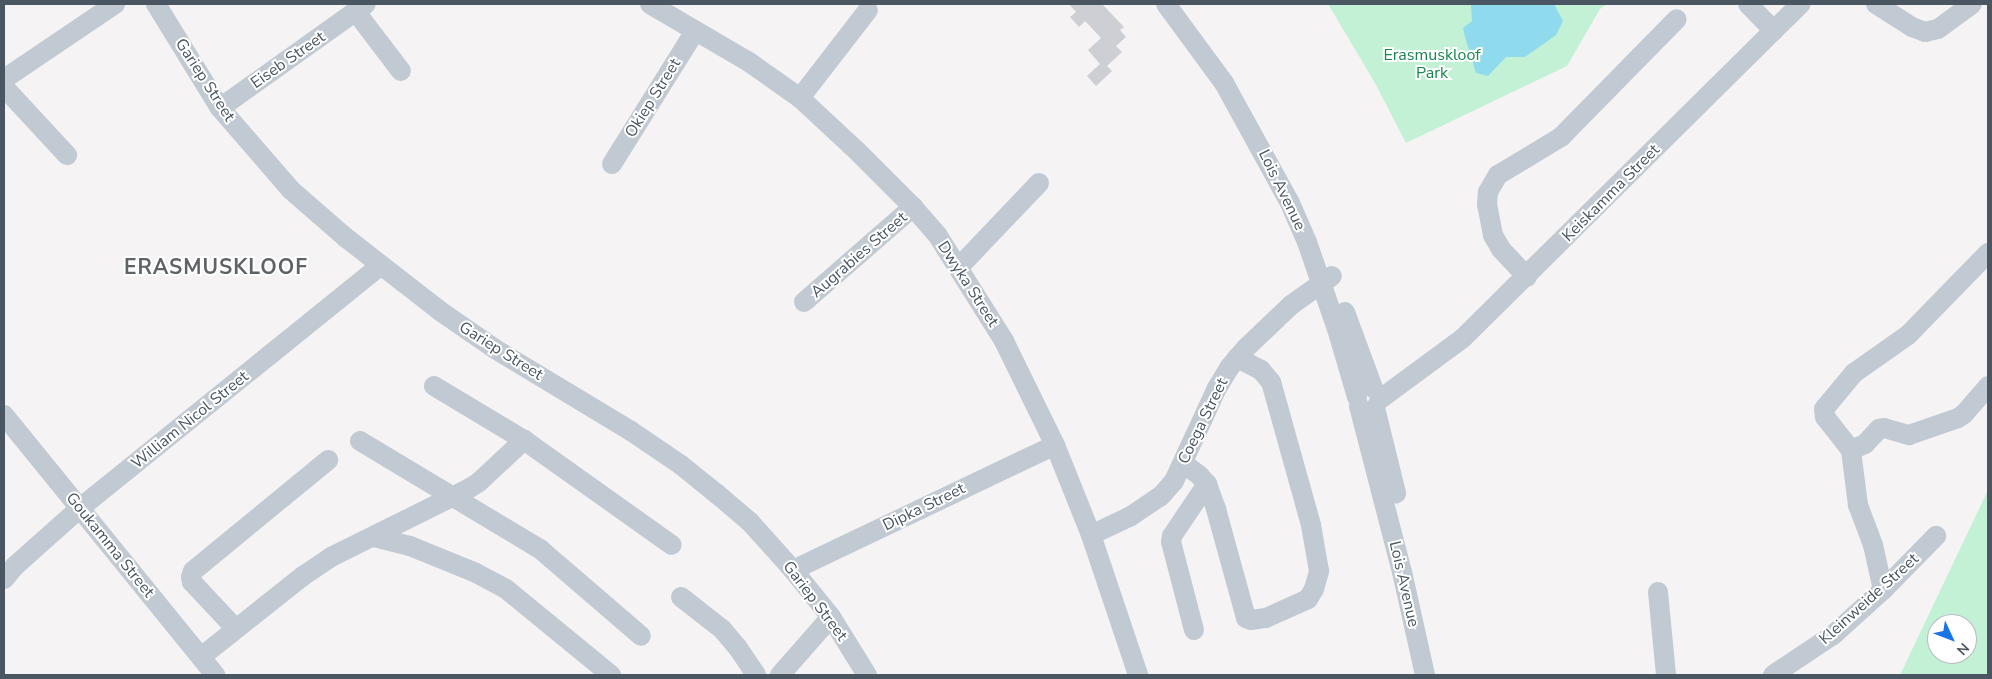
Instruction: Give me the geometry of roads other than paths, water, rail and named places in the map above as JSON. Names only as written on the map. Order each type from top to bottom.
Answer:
[{"type":"street","points":[[4,79],[115,4]]},
{"type":"street","name":"Gariep Street","points":[[156,4],[220,108],[291,190],[380,266],[495,349],[623,426],[681,465],[750,522],[793,570],[831,618],[867,675]]},
{"type":"street","name":"Dwyka Street","points":[[650,4],[749,62],[800,98],[913,207],[959,267],[1004,342],[1055,445],[1091,535],[1138,675]]},
{"type":"street","name":"Lois Avenue","points":[[1166,4],[1224,83],[1261,146],[1327,279]]},
{"type":"street","name":"Lois Avenue","points":[[1178,4],[1210,47],[1264,132],[1297,195],[1386,447],[1438,675]]},
{"type":"street","points":[[1748,4],[1774,31]]},
{"type":"street","name":"Keiskamma Street","points":[[1370,398],[1402,377],[1414,374],[1463,338],[1800,4]]},
{"type":"street","points":[[1876,4],[1912,27],[1925,32],[1938,29],[1972,4]]},
{"type":"street","name":"Eiseb Street","points":[[220,108],[361,8],[401,71]]},
{"type":"street","points":[[800,98],[868,10]]},
{"type":"street","points":[[1527,276],[1501,249],[1492,235],[1487,205],[1488,192],[1498,174],[1561,137],[1677,19]]},
{"type":"street","name":"Okiep Street","points":[[612,164],[694,31]]},
{"type":"street","points":[[4,87],[67,155]]},
{"type":"street","points":[[959,267],[1039,183]]},
{"type":"street","name":"Augrabies Street","points":[[804,302],[913,207]]},
{"type":"street","points":[[1883,590],[1873,545],[1858,505],[1851,450],[1825,417],[1824,409],[1854,373],[1908,335],[1988,253]]},
{"type":"street","name":"William Nicol Street","points":[[4,579],[15,566],[80,508],[380,266]]},
{"type":"street","name":"Coega Street","points":[[1091,535],[1148,507],[1174,482],[1217,388],[1237,358],[1291,305],[1327,279]]},
{"type":"street","points":[[1183,463],[1207,484],[1216,509],[1246,618],[1251,620],[1266,618],[1308,599],[1314,588],[1319,571],[1311,525],[1271,382],[1261,370],[1237,358]]},
{"type":"street","points":[[434,386],[524,440],[672,546]]},
{"type":"street","points":[[1851,450],[1865,444],[1878,429],[1884,428],[1909,435],[1958,418],[1964,414],[1988,386]]},
{"type":"street","name":"Lois Avenue","points":[[1370,398],[1402,572],[1425,675]]},
{"type":"street","name":"Goukamma Street","points":[[4,415],[215,675]]},
{"type":"street","points":[[201,657],[235,628],[331,557],[374,537],[479,482],[524,440]]},
{"type":"street","points":[[360,441],[540,549],[641,636]]},
{"type":"street","name":"Dipka Street","points":[[793,570],[1055,445]]},
{"type":"street","points":[[235,628],[192,582],[190,576],[193,571],[328,460]]},
{"type":"street","points":[[1194,630],[1171,542],[1172,536],[1207,484]]},
{"type":"street","name":"Kleinweide Street","points":[[1773,675],[1833,635],[1883,590],[1936,536]]},
{"type":"street","points":[[374,537],[410,546],[476,573],[506,589],[612,675]]},
{"type":"street","points":[[1658,592],[1666,675]]},
{"type":"street","points":[[681,597],[722,629],[756,675]]},
{"type":"street","points":[[780,675],[831,618]]},
{"type":"water","points":[[1471,4],[1554,4],[1563,21],[1556,35],[1525,57],[1506,57],[1488,76],[1476,73],[1465,37],[1463,28],[1472,21]]},
{"type":"district","name":"ERASMUSKLOOF","points":[[216,267]]},
{"type":"park label","name":"Erasmuskloof Park","points":[[1432,64]]}]
